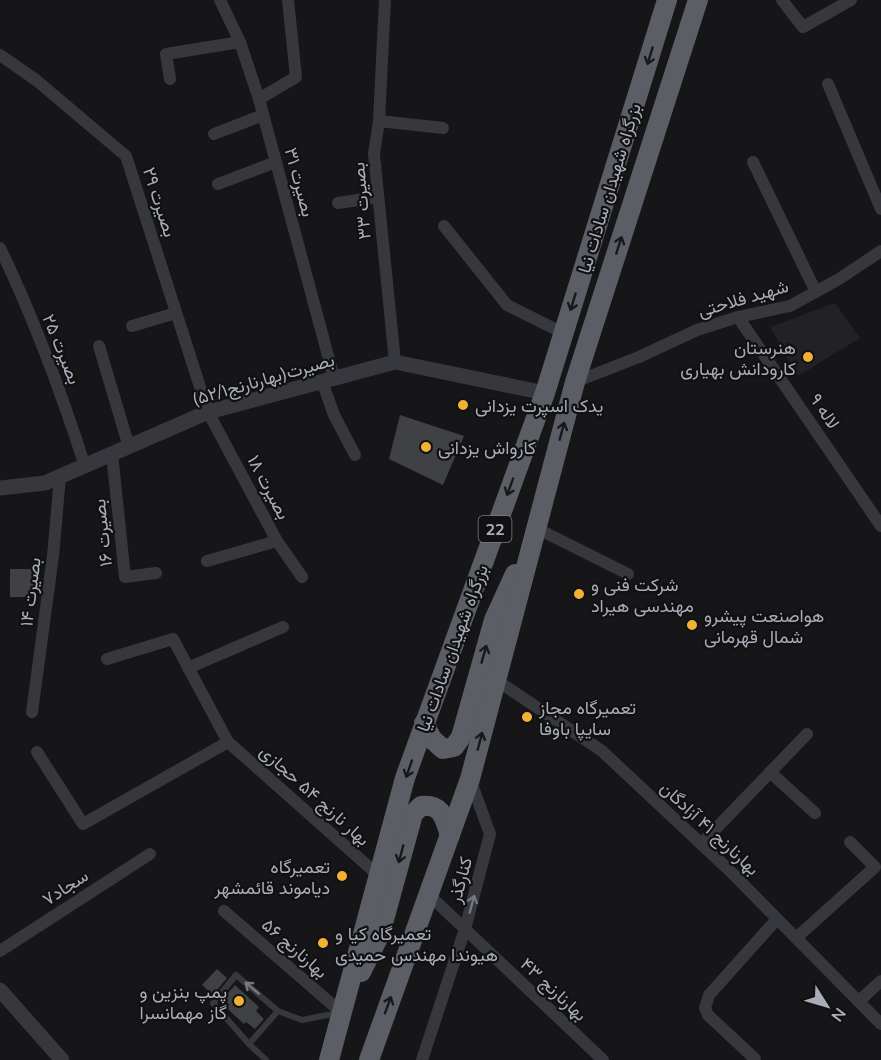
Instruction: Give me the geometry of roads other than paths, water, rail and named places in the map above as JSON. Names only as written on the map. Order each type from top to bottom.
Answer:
[{"type":"highway","name":"بزرگراه شهیدان سادات نیا","points":[[329,1060],[405,778],[545,393],[667,0]]},
{"type":"highway","name":"بزرگراه شهیدان سادات نیا","points":[[369,1060],[470,779],[575,382],[698,0]]},
{"type":"highway","points":[[424,723],[432,739],[443,749],[454,747],[461,737],[494,620],[536,528]]},
{"type":"highway","points":[[342,1012],[380,934],[413,814],[421,806],[430,805],[438,809],[444,816],[450,835]]},
{"type":"street","name":"بصیرت ۳۱","points":[[220,0],[240,42],[259,99],[328,379],[334,415],[355,455]]},
{"type":"street","points":[[259,99],[296,76],[288,0]]},
{"type":"street","name":"بصیرت ۳۳","points":[[385,0],[379,121],[374,154],[395,362]]},
{"type":"street","points":[[782,0],[803,27],[851,0]]},
{"type":"street","points":[[170,79],[166,54],[240,42]]},
{"type":"street","name":"بصیرت ۲۹","points":[[0,55],[36,80],[126,156],[208,412]]},
{"type":"street","points":[[828,84],[881,209]]},
{"type":"street","points":[[214,134],[263,115]]},
{"type":"street","points":[[379,121],[443,128]]},
{"type":"street","points":[[218,184],[276,162]]},
{"type":"street","points":[[753,162],[816,291]]},
{"type":"street","points":[[338,203],[378,196]]},
{"type":"street","points":[[444,226],[507,305],[564,333]]},
{"type":"street","name":"بصیرت ۲۵","points":[[0,248],[61,391],[85,466]]},
{"type":"street","name":"شهید فلاحتی","points":[[575,382],[639,357],[697,330],[738,317],[790,306],[881,251]]},
{"type":"street","points":[[132,326],[176,313]]},
{"type":"street","name":"لاله ۹","points":[[738,317],[881,526]]},
{"type":"street","points":[[99,346],[129,447]]},
{"type":"street","name":"بصیرت(بهارنارنج۵۲/۱)","points":[[0,488],[45,483],[208,412],[395,362],[545,393]]},
{"type":"street","name":"بصیرت ۱۸","points":[[208,412],[277,541],[302,577]]},
{"type":"street","name":"بصیرت ۱۶","points":[[112,454],[125,577],[156,573]]},
{"type":"street","name":"بصیرت ۱۴","points":[[32,712],[45,575],[60,477]]},
{"type":"street","points":[[536,528],[628,574]]},
{"type":"street","points":[[207,561],[277,541]]},
{"type":"street","points":[[188,668],[282,627]]},
{"type":"street","points":[[37,752],[83,824],[228,742],[173,639],[107,659]]},
{"type":"street","name":"بهارنارنج ۴۱ آزادگان","points":[[496,680],[602,751],[701,844],[881,1024]]},
{"type":"street","points":[[701,844],[807,734]]},
{"type":"street","name":"بهار نارنج ۵۴ حجازی","points":[[228,742],[378,875]]},
{"type":"street","points":[[770,772],[815,813]]},
{"type":"street","name":"کنارگذر","points":[[422,1060],[465,929],[490,834],[470,779]]},
{"type":"street","points":[[796,938],[874,867],[850,842]]},
{"type":"street","name":"سجاد۷","points":[[0,951],[150,854]]},
{"type":"street","name":"بهارنارنج ۴۳","points":[[428,894],[603,1060]]},
{"type":"street","name":"بهارنارنج ۵۶","points":[[224,911],[342,1012]]},
{"type":"street","points":[[755,1059],[708,1015],[705,1008],[709,994],[777,919]]},
{"type":"street","points":[[859,1001],[881,981]]},
{"type":"street","points":[[0,990],[62,1060]]},
{"type":"lane","points":[[266,1060],[213,1003],[236,975],[278,1011],[302,1020],[342,1012]]},
{"type":"lane","points":[[249,1044],[278,1011]]},
{"type":"place","name":"هنرستان کارودانش بهیاری","points":[[808,357]]},
{"type":"place","name":"یدک اسپرت یزدانی","points":[[463,405]]},
{"type":"place","name":"کارواش یزدانی","points":[[426,447]]},
{"type":"place","name":"شرکت فنی و مهندسی هیراد","points":[[579,594]]},
{"type":"place","name":"هواصنعت پیشرو شمال قهرمانی","points":[[692,625]]},
{"type":"place","name":"تعمیرگاه مجاز سایپا باوفا","points":[[527,717]]},
{"type":"place","name":"تعمیرگاه دیاموند قائمشهر","points":[[342,876]]},
{"type":"place","name":"تعمیرگاه کیا و هیوندا مهندس حمیدی","points":[[323,943]]},
{"type":"place","name":"پمپ بنزین و گاز مهمانسرا","points":[[239,1001]]}]
